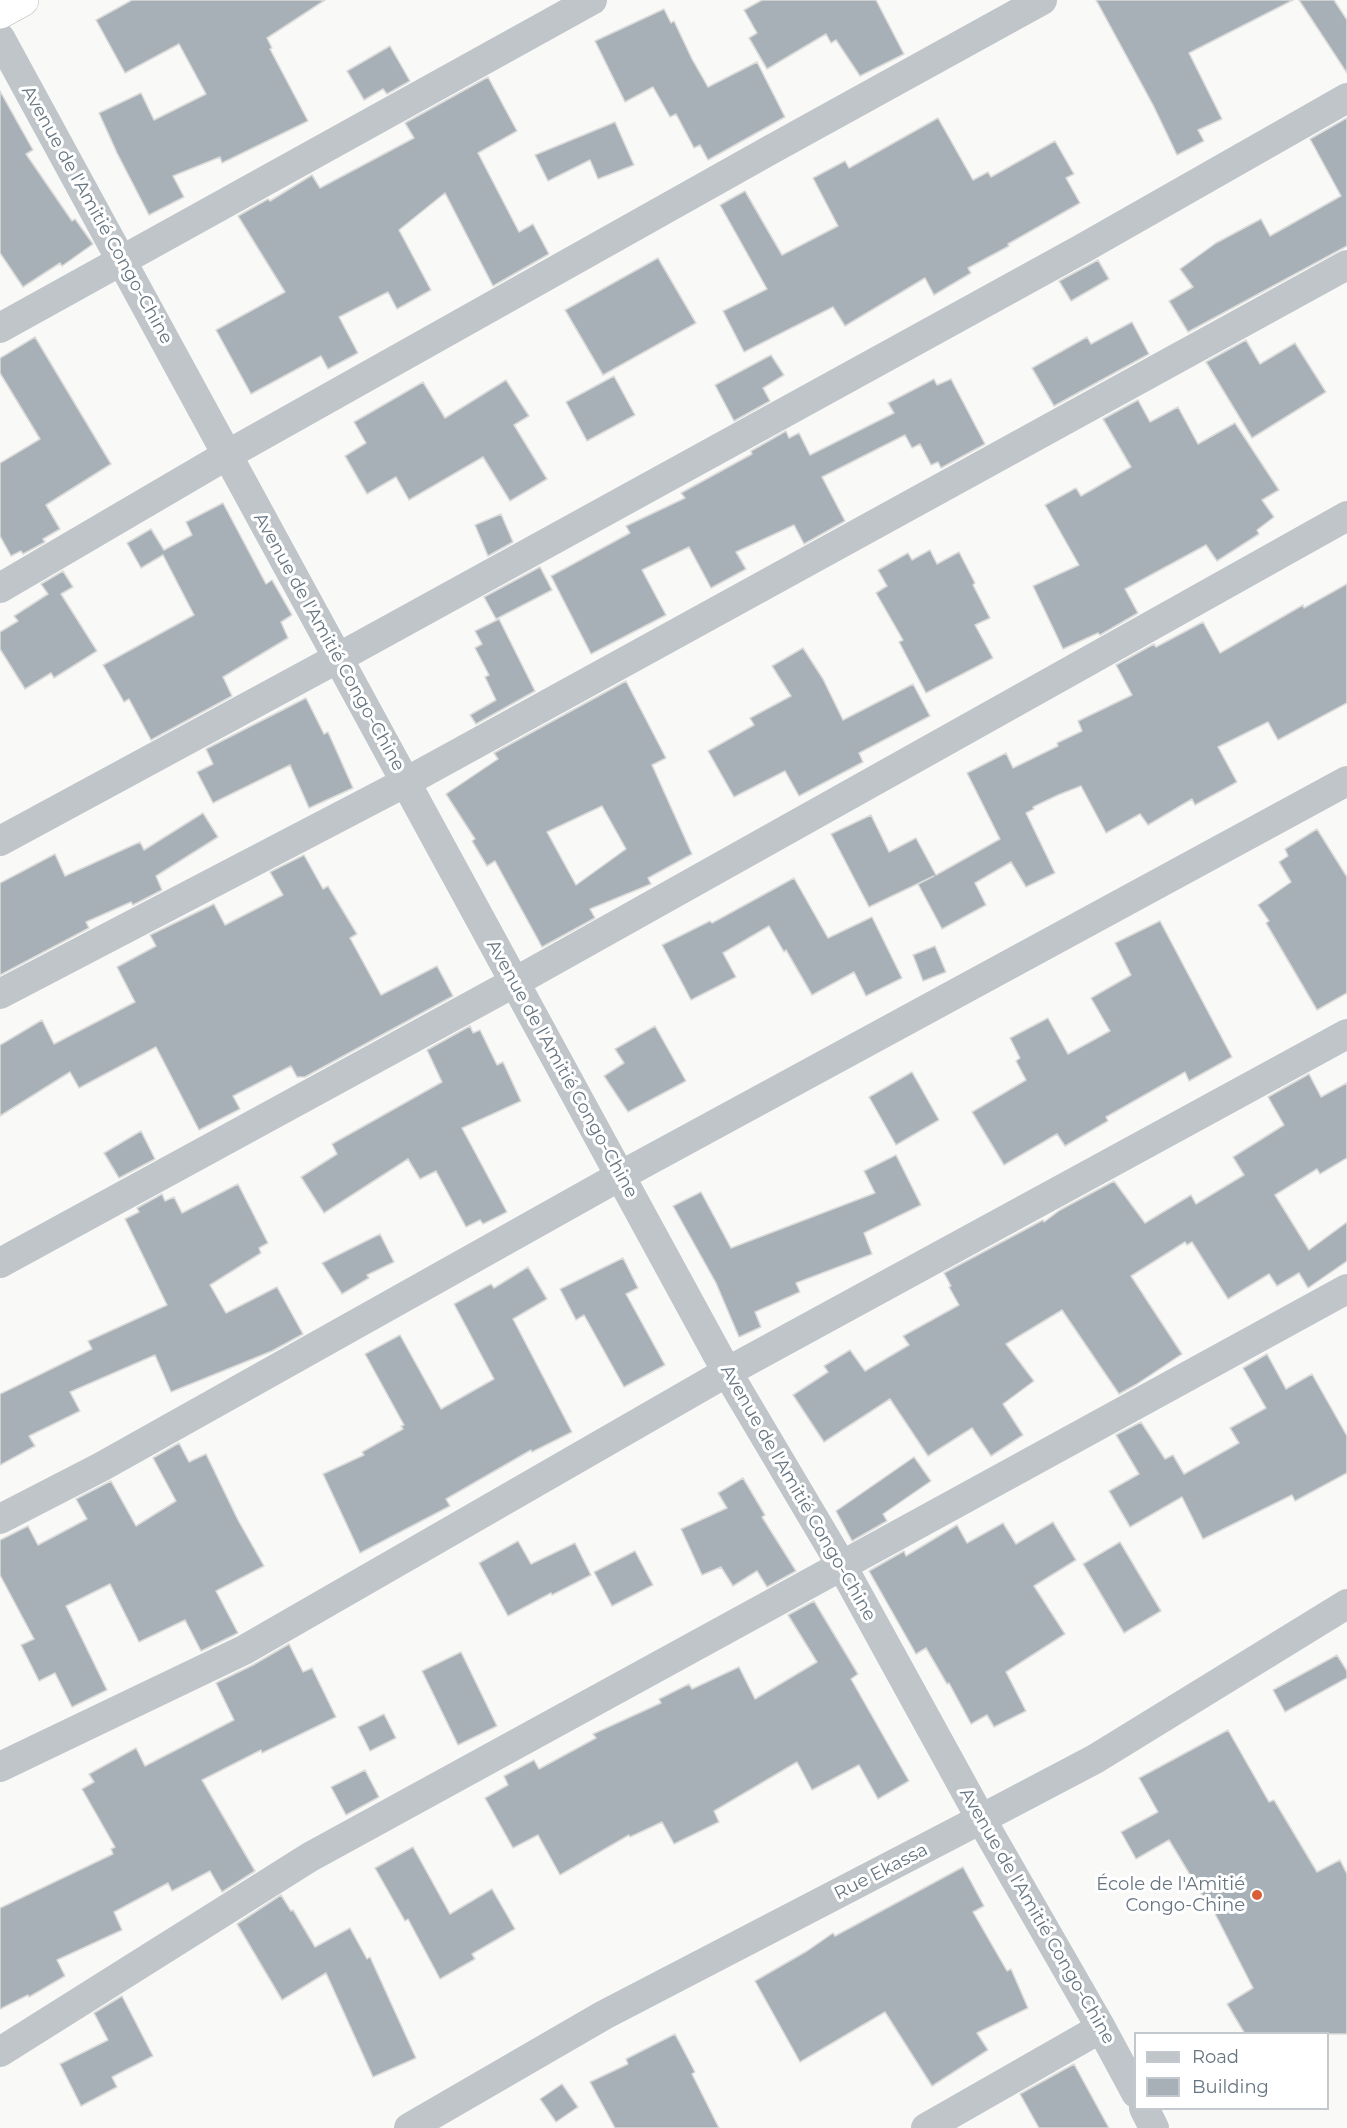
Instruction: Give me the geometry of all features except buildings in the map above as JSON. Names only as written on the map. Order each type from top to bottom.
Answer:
[{"type":"highway","points":[[0,12],[22,0]]},
{"type":"street","points":[[0,328],[592,0]]},
{"type":"street","points":[[0,588],[227,454],[1042,0]]},
{"type":"street","name":"Avenue de l'Amitié Congo-Chine","points":[[0,38],[727,1372],[842,1566],[981,1820],[1134,2089]]},
{"type":"street","points":[[0,841],[338,658],[1070,255],[1347,98]]},
{"type":"street","points":[[0,994],[406,782],[1347,265]]},
{"type":"street","points":[[0,1263],[515,982],[1347,516]]},
{"type":"street","points":[[0,1519],[101,1467],[620,1176],[1347,781]]},
{"type":"street","points":[[0,1767],[244,1650],[727,1372],[1347,1034]]},
{"type":"street","points":[[0,2052],[310,1857],[1347,1289]]},
{"type":"street","name":"Rue Ekassa","points":[[409,2128],[604,2015],[981,1820],[1095,1758],[1347,1604]]},
{"type":"street","points":[[926,2128],[1101,2028]]},
{"type":"street","points":[[1145,2110],[1154,2128]]},
{"type":"place","name":"École de l'Amitié Congo-Chine","points":[[1257,1895]]}]
